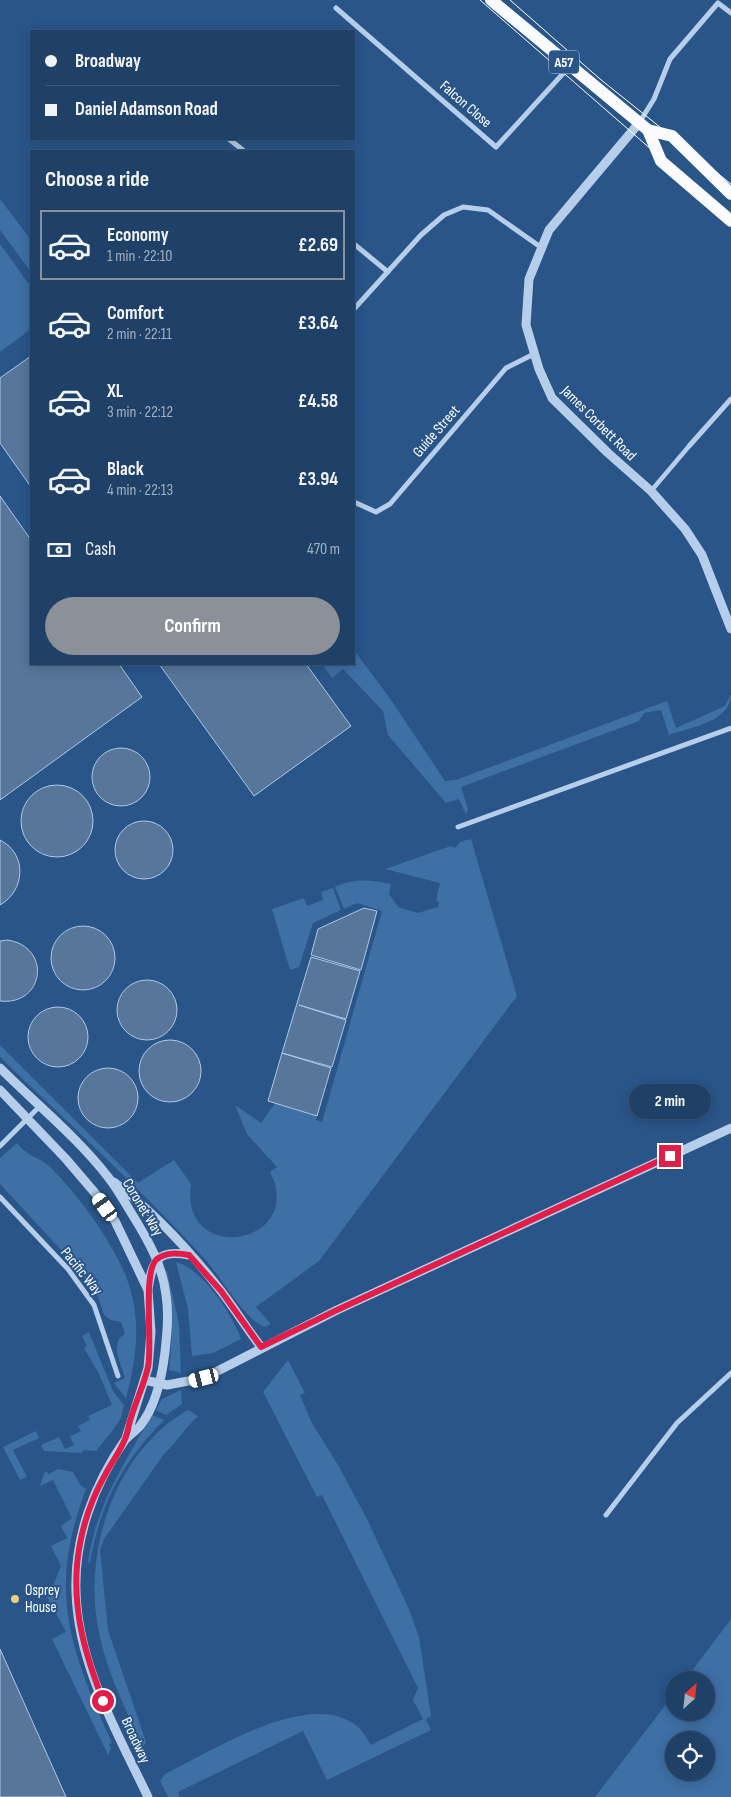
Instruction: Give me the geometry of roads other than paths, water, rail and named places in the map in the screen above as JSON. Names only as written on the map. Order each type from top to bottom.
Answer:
[{"type":"main road","name":"A57","points":[[491,0],[643,127],[661,161],[731,221]]},
{"type":"main road","name":"A57","points":[[643,127],[671,135],[685,147]]},
{"type":"main road","points":[[685,147],[731,184]]},
{"type":"main road","points":[[685,147],[731,194]]},
{"type":"street","points":[[643,127],[670,59],[717,1],[731,13]]},
{"type":"street","name":"Falcon Close","points":[[336,8],[496,148],[569,67]]},
{"type":"street","name":"James Corbett Road","points":[[643,127],[549,230],[529,279],[526,325],[534,354],[552,398],[608,453],[651,491],[685,529],[702,555],[731,629]]},
{"type":"street","points":[[230,140],[243,150]]},
{"type":"street","points":[[355,308],[421,236],[444,214],[463,207],[488,210],[542,248]]},
{"type":"street","points":[[355,245],[388,272]]},
{"type":"street","name":"Guide Street","points":[[355,502],[376,512],[390,504],[506,368],[534,354]]},
{"type":"street","points":[[651,491],[731,398]]},
{"type":"street","points":[[458,827],[731,728]]},
{"type":"street","name":"Coronet Way","points":[[0,1068],[90,1156],[109,1178],[144,1234],[157,1260],[166,1293],[168,1312],[168,1331],[160,1384],[140,1426],[126,1438]]},
{"type":"street","name":"Coronet Way","points":[[0,1090],[66,1159],[115,1221],[148,1290],[150,1352],[144,1380],[126,1438]]},
{"type":"street","points":[[0,1146],[39,1107]]},
{"type":"street","points":[[144,1380],[160,1384],[174,1384],[204,1378],[261,1347],[337,1310],[731,1128]]},
{"type":"street","points":[[109,1178],[136,1198],[189,1255],[221,1291],[261,1347]]},
{"type":"street","name":"Pacific Way","points":[[0,1197],[68,1269],[94,1306],[118,1376]]},
{"type":"street","points":[[148,1290],[151,1270],[157,1260],[168,1254],[189,1255]]},
{"type":"street","points":[[606,1515],[677,1423],[731,1373]]},
{"type":"street","name":"Broadway","points":[[126,1438],[97,1489],[87,1515],[80,1544],[76,1590],[78,1620],[89,1664],[103,1701],[148,1797]]},
{"type":"tram line","points":[[480,0],[731,219]]},
{"type":"tram line","points":[[510,0],[600,79],[731,184]]},
{"type":"place","name":"Osprey House","points":[[15,1599]]}]
